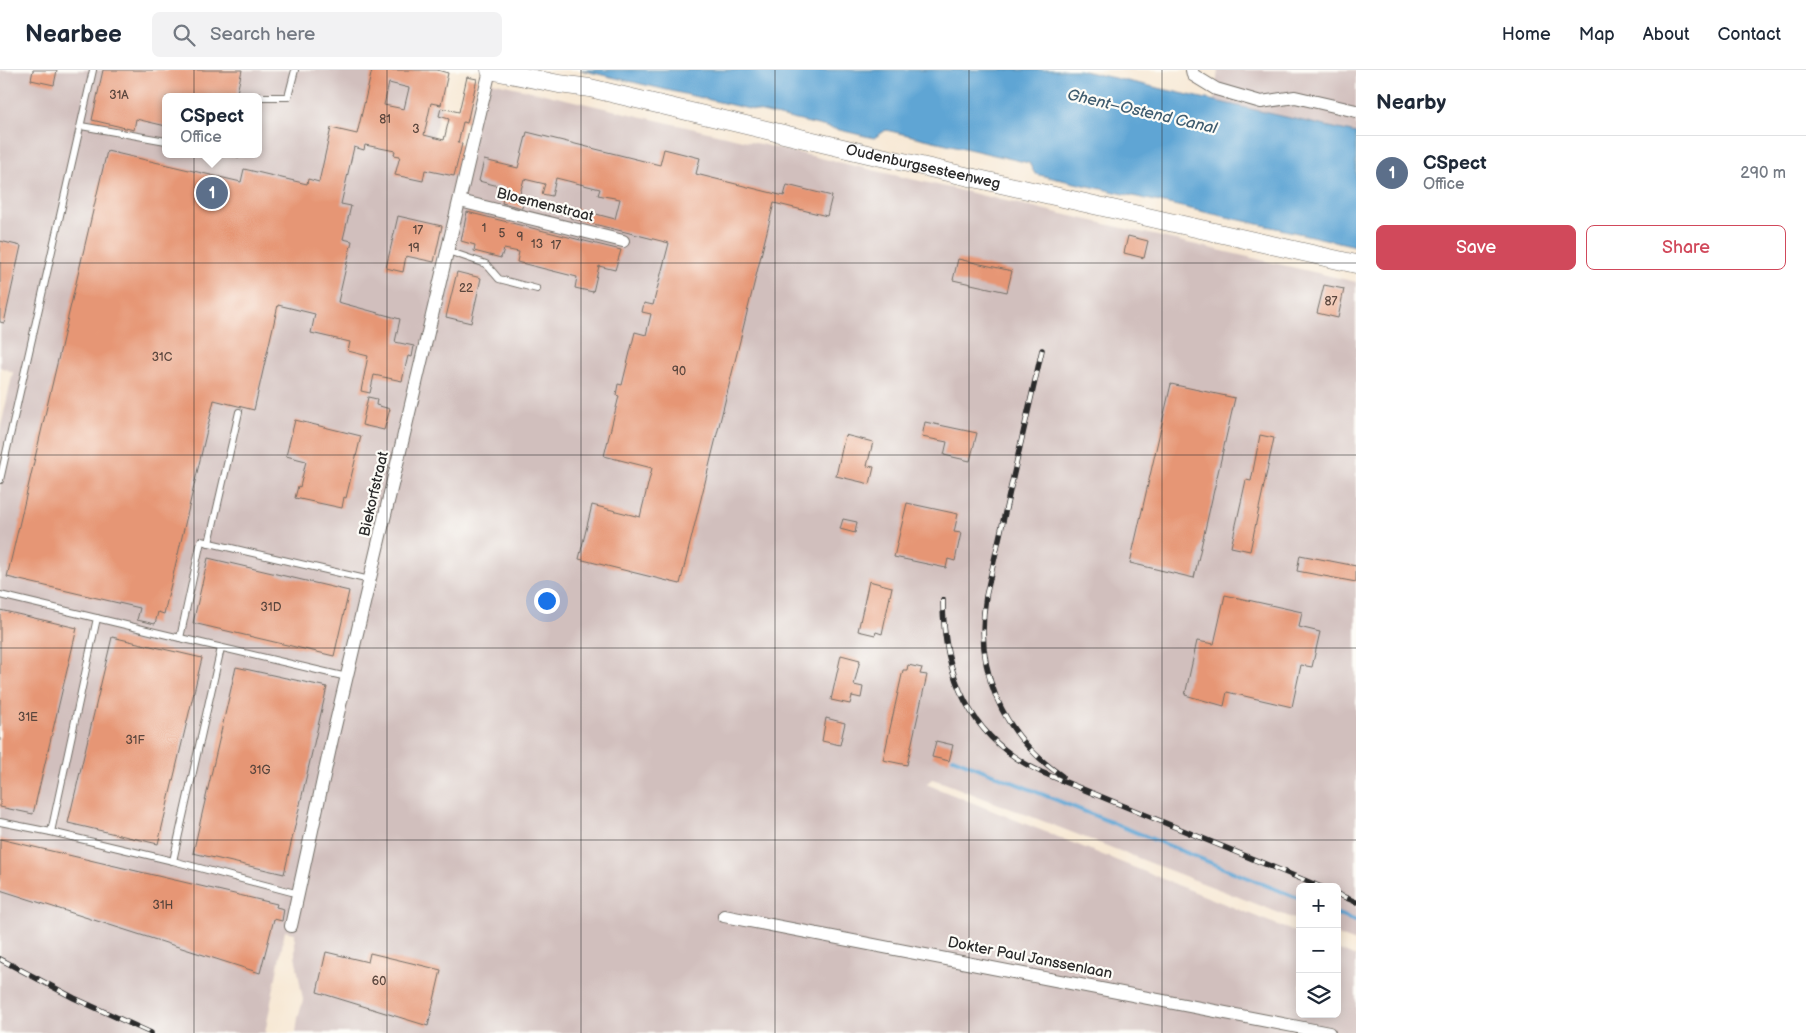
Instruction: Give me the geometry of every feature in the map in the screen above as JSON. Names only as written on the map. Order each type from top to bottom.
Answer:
[{"type":"street","name":"Biekorfstraat","points":[[291,926],[347,677],[490,70]]},
{"type":"street","name":"Oudenburgsesteenweg","points":[[490,70],[559,84],[590,88],[868,154],[1356,264]]},
{"type":"street","points":[[1192,70],[1193,75],[1216,89],[1253,100],[1269,101],[1295,97],[1356,111]]},
{"type":"street","name":"Bloemenstraat","points":[[460,201],[623,241]]},
{"type":"street","name":"Dokter Paul Janssenlaan","points":[[724,916],[1329,1033]]},
{"type":"lane","points":[[0,480],[94,70]]},
{"type":"lane","points":[[262,97],[288,97],[295,70]]},
{"type":"lane","points":[[81,126],[162,140]]},
{"type":"lane","points":[[448,251],[486,264],[499,279],[538,289]]},
{"type":"lane","points":[[209,543],[239,412]]},
{"type":"lane","points":[[180,638],[201,542],[370,580]]},
{"type":"lane","points":[[0,595],[347,677]]},
{"type":"lane","points":[[51,832],[97,618]]},
{"type":"lane","points":[[173,861],[221,648]]},
{"type":"lane","points":[[0,822],[173,861],[299,894]]},
{"type":"shaded area","points":[[0,70],[420,70],[413,99],[441,106],[426,169],[454,176],[479,79],[1356,282],[1356,942],[1341,936],[1341,883],[1296,883],[1296,919],[947,784],[932,779],[926,784],[1296,932],[1296,1018],[1341,1018],[1341,951],[1356,957],[1356,1033],[296,1033],[303,1000],[295,955],[295,933],[285,931],[265,1033],[0,1033],[0,431],[13,372],[0,367]]},
{"type":"shaded area","points":[[1218,70],[1356,70],[1356,133],[1214,101]]},
{"type":"water","name":"Ghent–Ostend Canal","points":[[581,70],[1079,70],[1356,133],[1356,246],[1035,174],[1029,163],[886,130],[874,138]]},
{"type":"building","points":[[33,70],[57,70],[54,85],[31,80]]},
{"type":"building","points":[[103,70],[242,70],[237,93],[162,93],[162,125],[136,119],[134,130],[92,120]]},
{"type":"building","points":[[372,70],[437,70],[448,73],[441,105],[431,103],[424,135],[444,140],[449,119],[439,116],[441,108],[459,112],[467,77],[477,79],[467,123],[463,122],[458,143],[462,144],[454,176],[425,170],[423,181],[395,175],[400,156],[394,155],[395,151],[365,145],[364,150],[354,147],[341,204],[351,206],[343,239],[352,241],[338,302],[400,319],[395,342],[414,346],[412,357],[408,356],[402,381],[374,375],[370,393],[361,391],[368,356],[348,351],[350,342],[311,333],[315,314],[278,305],[254,410],[214,400],[164,614],[158,612],[155,624],[137,620],[140,608],[7,577],[107,151],[241,182],[244,169],[307,184],[308,179],[319,182],[331,128],[357,134]],"holes":[[[389,83],[409,88],[404,109],[384,105]]]},
{"type":"building","points":[[527,132],[660,165],[664,149],[700,158],[696,174],[784,196],[787,185],[832,196],[827,216],[774,203],[680,584],[579,559],[592,505],[640,517],[652,468],[604,456],[619,396],[616,395],[618,384],[622,385],[635,332],[646,335],[651,314],[642,312],[644,303],[653,305],[669,243],[570,218],[573,208],[615,219],[620,199],[598,195],[600,189],[556,178],[552,196],[542,194],[545,184],[524,179],[519,197],[524,198],[522,208],[502,203],[506,188],[479,181],[484,160],[518,168]]},
{"type":"building","points":[[467,212],[621,250],[615,270],[599,266],[593,292],[575,288],[577,277],[517,262],[519,252],[504,249],[501,258],[474,251],[475,245],[461,241]]},
{"type":"building","points":[[398,216],[442,226],[434,262],[406,256],[403,272],[386,268]]},
{"type":"building","points":[[1128,236],[1148,241],[1144,258],[1124,253]]},
{"type":"building","points":[[0,241],[21,246],[4,323],[0,322]]},
{"type":"building","points":[[958,259],[1012,271],[1007,292],[953,280]]},
{"type":"building","points":[[457,272],[481,278],[471,323],[446,317]]},
{"type":"building","points":[[1324,285],[1344,289],[1338,318],[1317,313]]},
{"type":"building","points":[[1171,384],[1235,398],[1194,578],[1130,563]]},
{"type":"building","points":[[368,397],[377,399],[376,405],[390,409],[384,430],[362,425]]},
{"type":"building","points":[[295,420],[361,436],[342,508],[295,498],[298,486],[300,487],[306,461],[286,456]]},
{"type":"building","points":[[925,422],[977,433],[970,461],[944,455],[947,442],[922,437]]},
{"type":"building","points":[[845,435],[873,442],[867,466],[874,467],[870,484],[836,476]]},
{"type":"building","points":[[1260,435],[1274,438],[1250,551],[1231,547],[1246,480],[1251,481]]},
{"type":"building","points":[[907,503],[958,514],[954,532],[961,533],[955,561],[948,559],[946,568],[894,557]]},
{"type":"building","points":[[843,519],[857,522],[855,533],[840,529]]},
{"type":"building","points":[[1300,555],[1356,566],[1356,582],[1297,571]]},
{"type":"building","points":[[208,558],[349,591],[334,656],[193,623]]},
{"type":"building","points":[[869,581],[892,587],[882,634],[876,632],[875,635],[858,631]]},
{"type":"building","points":[[1225,595],[1302,612],[1299,627],[1320,632],[1312,667],[1301,665],[1292,707],[1227,692],[1224,706],[1185,695],[1197,641],[1214,644]]},
{"type":"building","points":[[0,610],[77,628],[33,814],[0,807]]},
{"type":"building","points":[[112,637],[202,658],[158,844],[68,823]]},
{"type":"building","points":[[841,655],[860,660],[854,685],[863,687],[861,698],[852,696],[850,704],[831,700]]},
{"type":"building","points":[[908,665],[922,668],[920,674],[927,675],[907,765],[883,760],[903,670],[907,670]]},
{"type":"building","points":[[236,667],[327,687],[284,874],[193,853]]},
{"type":"building","points":[[826,718],[845,723],[840,745],[822,741]]},
{"type":"building","points":[[936,741],[953,745],[949,761],[932,757]]},
{"type":"building","points":[[0,839],[277,904],[276,907],[284,909],[282,921],[274,919],[260,973],[0,890]]},
{"type":"building","points":[[326,952],[368,962],[370,953],[441,970],[428,1026],[317,992]]},
{"type":"waterway","points":[[953,758],[1296,897]]},
{"type":"waterway","points":[[1341,915],[1356,921]]},
{"type":"railway","points":[[1042,350],[986,596],[983,623],[984,649],[988,674],[996,697],[1008,719],[1022,740],[1040,759],[1062,776]]},
{"type":"railway","points":[[943,600],[944,628],[948,654],[955,679],[965,702],[979,723],[996,742],[1016,758],[1041,772],[1311,883]]},
{"type":"railway","points":[[1341,896],[1356,902]]},
{"type":"railway","points":[[0,959],[74,998],[151,1033]]},
{"type":"place","name":"CSpect","points":[[212,193]]}]
